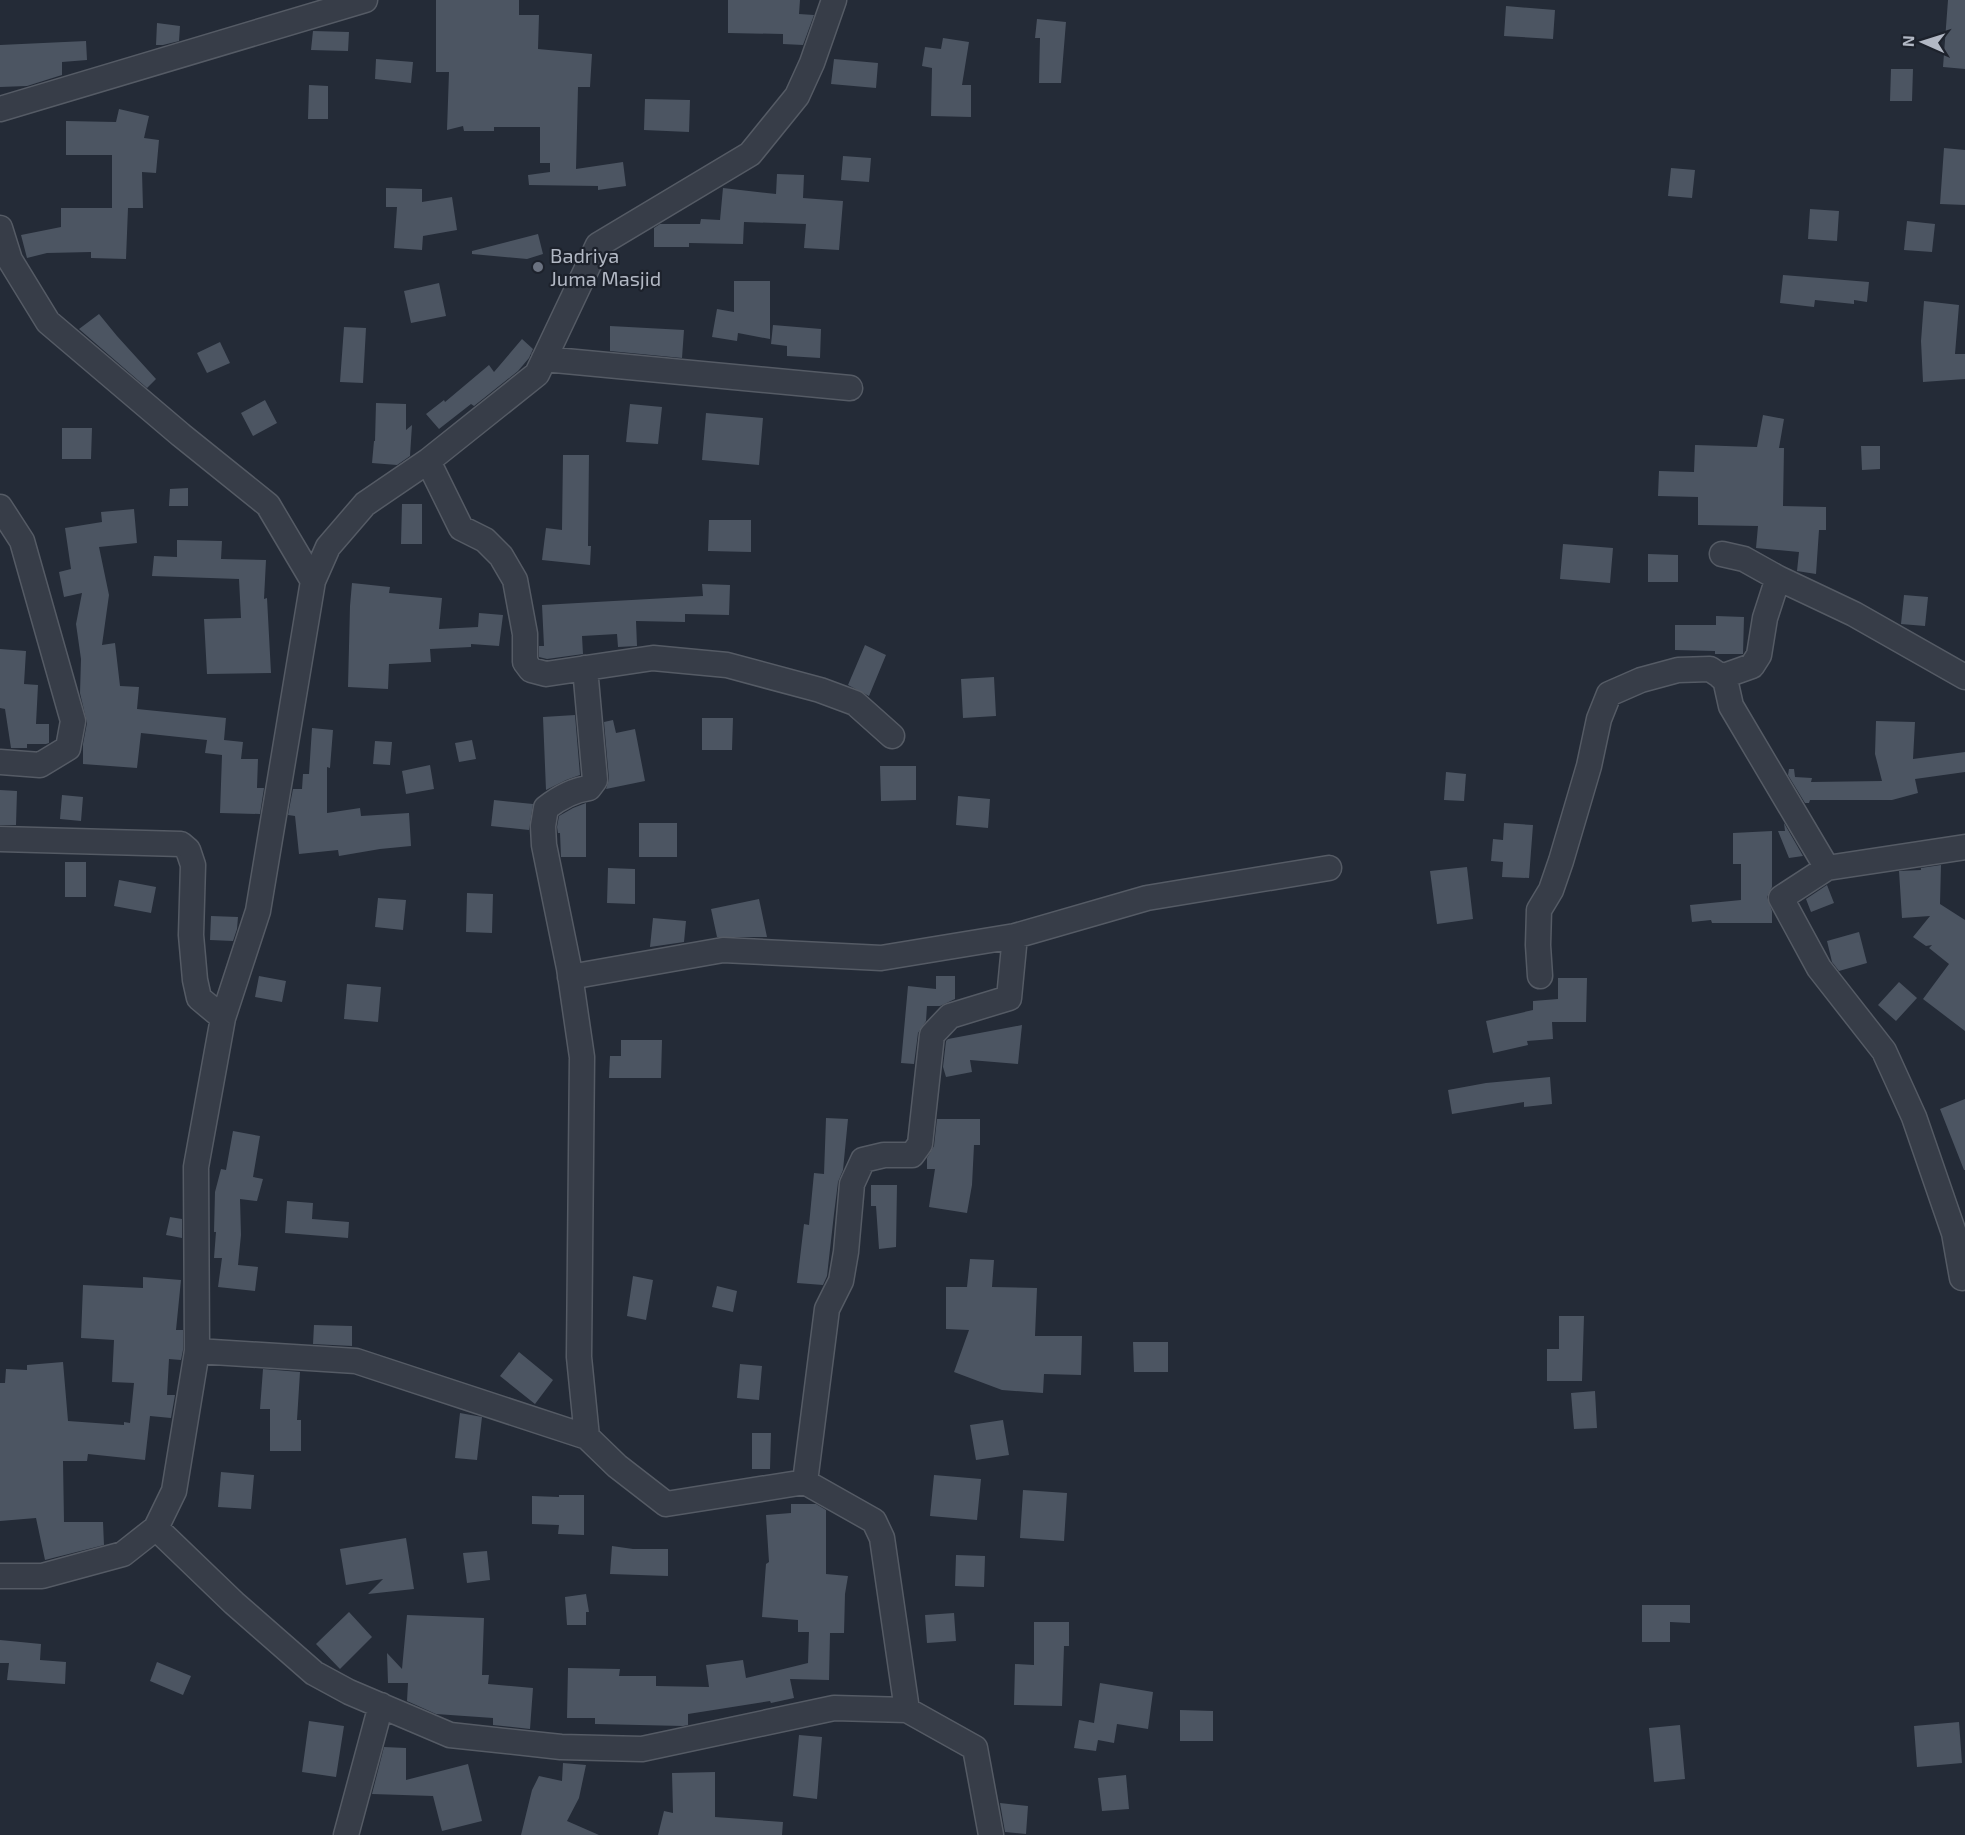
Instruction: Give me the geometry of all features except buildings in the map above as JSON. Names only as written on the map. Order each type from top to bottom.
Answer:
[{"type":"street","points":[[0,109],[365,0]]},
{"type":"street","points":[[0,1576],[42,1576],[123,1554],[156,1528],[174,1491],[197,1352],[196,1167],[223,1018],[258,911],[313,581],[328,547],[364,504],[428,462],[537,374],[598,245],[750,154],[797,96],[812,63],[834,0]]},
{"type":"street","points":[[0,228],[5,268],[48,322],[181,435],[268,505],[313,581]]},
{"type":"street","points":[[544,359],[850,388]]},
{"type":"street","points":[[428,462],[461,528],[485,540],[501,556],[515,580],[525,633],[525,662],[531,670],[546,674],[653,657],[727,665],[820,690],[855,703],[892,736]]},
{"type":"street","points":[[0,507],[22,541],[73,721],[68,747],[40,765],[0,762]]},
{"type":"street","points":[[1722,554],[1744,559],[1854,614],[1965,677]]},
{"type":"street","points":[[1721,677],[1752,666],[1759,656],[1765,618],[1778,578]]},
{"type":"street","points":[[585,668],[595,780],[589,788],[579,789],[546,808],[543,826],[544,845],[570,977],[582,1057],[579,1357],[587,1437]]},
{"type":"street","points":[[1540,976],[1539,910],[1551,890],[1564,851],[1589,766],[1599,719],[1609,694],[1641,680],[1678,670],[1710,669],[1725,680],[1731,706],[1827,868]]},
{"type":"street","points":[[0,839],[181,844],[188,850],[193,865],[191,935],[195,980],[200,998],[223,1018]]},
{"type":"street","points":[[1962,1278],[1954,1233],[1914,1117],[1884,1051],[1819,968],[1781,898],[1827,868],[1965,846]]},
{"type":"street","points":[[570,977],[723,950],[880,958],[1016,936],[1147,898],[1329,868]]},
{"type":"street","points":[[805,1482],[826,1309],[841,1281],[852,1184],[863,1160],[884,1155],[912,1155],[920,1144],[932,1035],[951,1016],[1009,998],[1016,936]]},
{"type":"street","points":[[197,1352],[356,1361],[587,1437],[617,1466],[666,1504],[805,1482],[874,1521],[882,1538],[907,1710]]},
{"type":"street","points":[[156,1528],[234,1603],[314,1673],[349,1692],[450,1735],[561,1747],[642,1749],[834,1708],[907,1710],[975,1748],[991,1835]]},
{"type":"street","points":[[346,1835],[381,1705]]},
{"type":"place","name":"Badriya Juma Masjid","points":[[538,267]]}]
